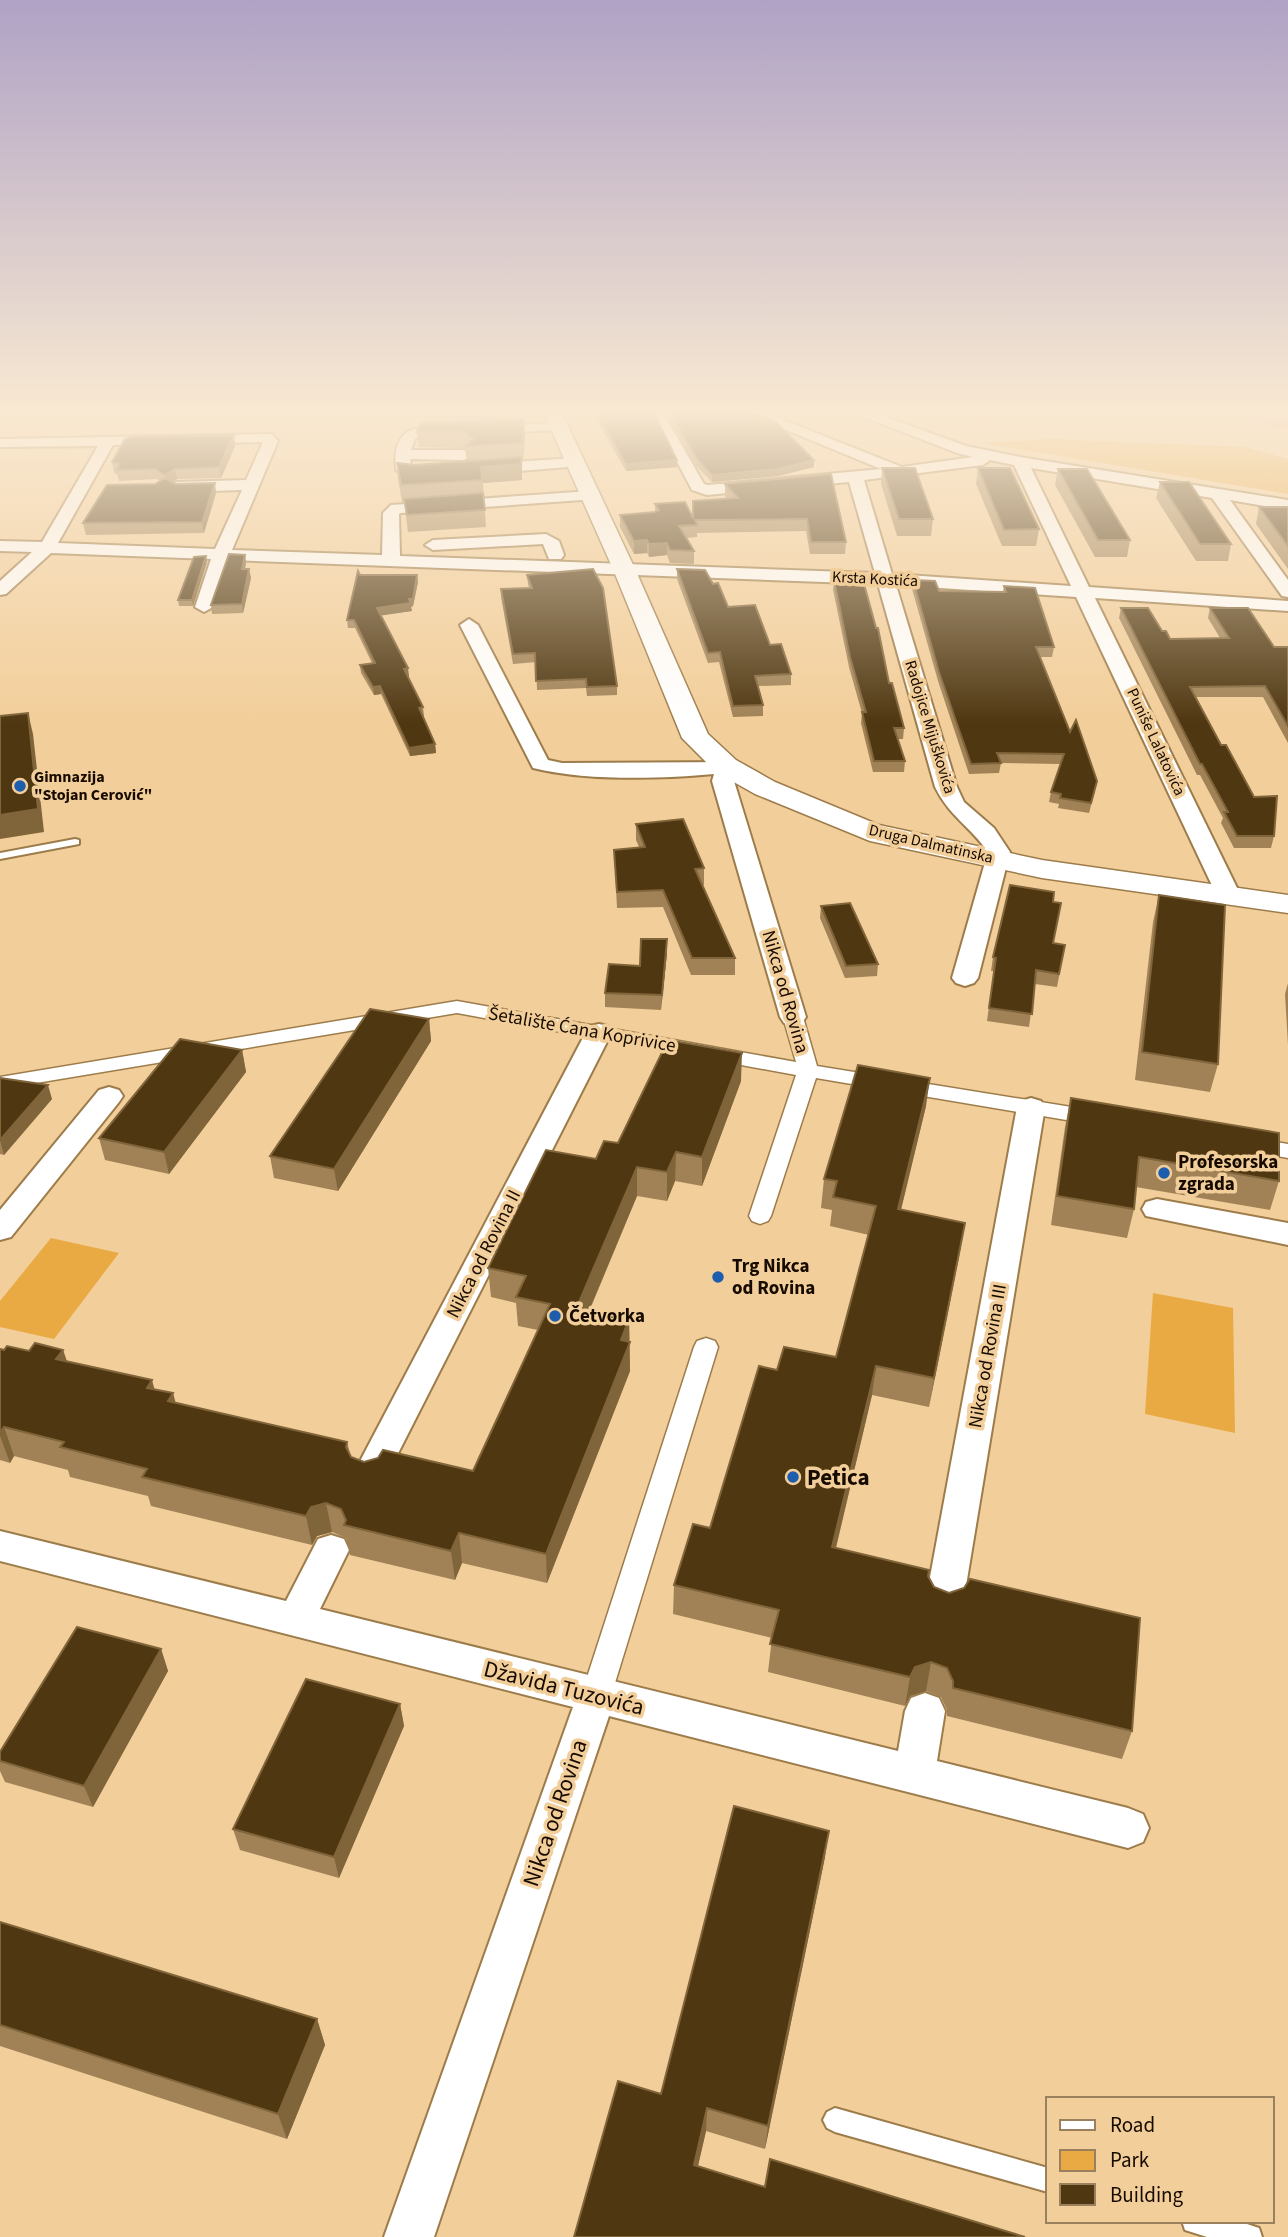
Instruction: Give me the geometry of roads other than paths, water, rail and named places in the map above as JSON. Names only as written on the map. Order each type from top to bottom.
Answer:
[{"type":"street","points":[[0,590],[47,548],[66,513]]},
{"type":"street","points":[[204,607],[222,553],[239,513]]},
{"type":"street","points":[[391,513],[391,554],[538,539],[551,541],[555,555]]},
{"type":"street","name":"Druga Dalmatinska","points":[[598,513],[695,738],[726,766],[765,788],[870,832],[1042,869],[1288,904]]},
{"type":"street","name":"Radojice Mijuškovića","points":[[866,513],[946,787],[955,806],[996,844],[999,860]]},
{"type":"street","name":"Puniše Lalatovića","points":[[1045,513],[1228,894]]},
{"type":"street","points":[[1231,513],[1288,592]]},
{"type":"street","name":"Krsta Kostića","points":[[0,547],[391,554],[624,569],[886,579],[1288,606]]},
{"type":"street","points":[[469,625],[540,764],[562,769],[686,769],[726,766]]},
{"type":"street","name":"Nikca od Rovina","points":[[726,766],[723,781],[808,1070],[760,1216]]},
{"type":"street","points":[[965,978],[999,860]]},
{"type":"street","name":"Šetalište Ćana Koprivice","points":[[0,1083],[457,1007],[1110,1121]]},
{"type":"street","name":"Nikca od Rovina II","points":[[370,1475],[598,1032]]},
{"type":"street","points":[[0,1230],[109,1097]]},
{"type":"street","name":"Nikca od Rovina III","points":[[944,1604],[1031,1107]]},
{"type":"street","points":[[1227,1140],[1288,1151]]},
{"type":"street","points":[[1157,1209],[1288,1234]]},
{"type":"street","name":"Nikca od Rovina","points":[[409,2237],[596,1696],[706,1347]]},
{"type":"street","name":"Džavida Tuzovića","points":[[0,1546],[1128,1828]]},
{"type":"street","points":[[295,1620],[331,1550]]},
{"type":"street","points":[[914,1776],[925,1711]]},
{"type":"lane","points":[[0,856],[75,842]]},
{"type":"lane","points":[[835,2120],[1046,2179]]},
{"type":"lane","points":[[1201,2223],[1250,2237]]},
{"type":"place","name":"Gimnazija \"Stojan Cerović\"","points":[[20,786]]},
{"type":"place","name":"Profesorska zgrada","points":[[1164,1173]]},
{"type":"place","name":"Trg Nikca od Rovina","points":[[718,1277]]},
{"type":"place","name":"Četvorka","points":[[555,1316]]},
{"type":"place","name":"Petica","points":[[793,1477]]}]
